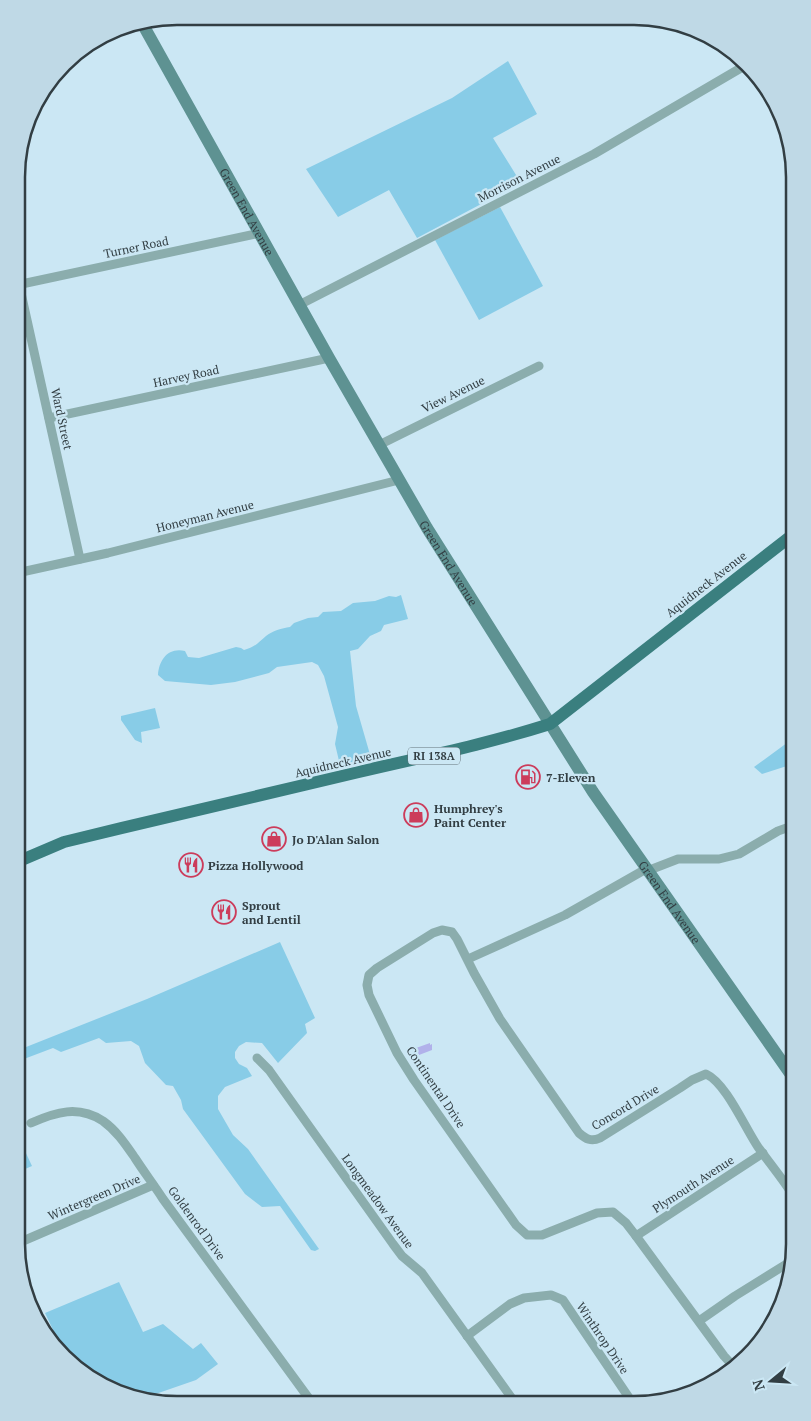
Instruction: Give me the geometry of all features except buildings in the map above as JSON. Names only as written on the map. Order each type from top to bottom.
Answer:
[{"type":"main road","name":"Green End Avenue","points":[[145,29],[399,480],[593,792],[786,1068]]},
{"type":"main road","name":"Aquidneck Avenue","points":[[25,859],[64,842],[285,789],[434,756],[516,735],[550,724],[786,540]]},
{"type":"street","name":"Morrison Avenue","points":[[299,305],[594,154],[740,69]]},
{"type":"street","name":"Turner Road","points":[[25,283],[260,233]]},
{"type":"street","name":"Ward Street","points":[[25,314],[80,559]]},
{"type":"street","name":"Harvey Road","points":[[49,418],[329,358]]},
{"type":"street","name":"View Avenue","points":[[379,445],[539,366]]},
{"type":"street","name":"Honeyman Avenue","points":[[25,571],[399,480]]},
{"type":"street","points":[[468,960],[565,915],[647,870],[678,859],[719,859],[739,854],[786,828]]},
{"type":"street","name":"Continental Drive","points":[[468,960],[458,939],[452,932],[442,930],[433,933],[396,955],[369,975],[367,985],[369,995],[397,1053],[414,1080],[516,1225],[527,1235],[542,1235],[597,1214],[613,1212],[626,1223],[729,1362]]},
{"type":"street","name":"Concord Drive","points":[[468,960],[500,1019],[584,1138],[594,1141],[600,1138],[692,1080],[706,1074],[712,1077],[724,1092],[758,1147],[786,1186]]},
{"type":"street","name":"Longmeadow Avenue","points":[[257,1058],[269,1070],[402,1256],[422,1273],[510,1396]]},
{"type":"street","name":"Goldenrod Drive","points":[[32,1123],[52,1114],[78,1112],[91,1115],[102,1121],[119,1136],[307,1396]]},
{"type":"street","name":"Plymouth Avenue","points":[[636,1236],[763,1153]]},
{"type":"street","name":"Wintergreen Drive","points":[[25,1240],[153,1184]]},
{"type":"street","points":[[699,1321],[784,1265]]},
{"type":"street","name":"Winthrop Drive","points":[[467,1336],[510,1304],[524,1298],[551,1295],[563,1300],[628,1396]]},
{"type":"shaded area","points":[[508,61],[537,114],[493,138],[521,183],[417,238],[389,190],[338,217],[306,169],[452,98]]},
{"type":"shaded area","points":[[500,207],[543,286],[479,320],[435,240]]},
{"type":"shaded area","points":[[401,595],[408,619],[384,625],[381,631],[370,636],[358,649],[350,651],[356,706],[371,758],[340,765],[335,744],[338,727],[324,676],[318,665],[312,662],[277,667],[269,673],[235,682],[211,685],[165,681],[158,675],[162,660],[174,651],[185,651],[188,657],[199,658],[236,647],[244,650],[254,646],[271,633],[290,627],[294,623],[308,618],[318,617],[323,612],[341,611],[353,603],[375,601],[389,596],[396,597]]},
{"type":"shaded area","points":[[155,708],[160,728],[141,732],[142,743],[135,740],[121,720],[121,716]]},
{"type":"shaded area","points":[[786,744],[786,766],[762,774],[754,767]]},
{"type":"shaded area","points":[[280,942],[315,1018],[305,1024],[307,1033],[278,1063],[262,1043],[246,1042],[239,1046],[235,1052],[235,1058],[239,1064],[247,1068],[252,1076],[225,1087],[218,1096],[218,1109],[233,1135],[248,1149],[319,1249],[311,1250],[280,1206],[262,1207],[245,1194],[183,1109],[181,1100],[173,1086],[166,1085],[145,1063],[139,1046],[131,1041],[106,1043],[99,1038],[61,1052],[53,1048],[25,1059],[25,1047],[147,999]]},
{"type":"shaded area","points":[[430,1043],[430,1045],[432,1044],[432,1050],[419,1055],[416,1048]]},
{"type":"shaded area","points":[[25,1151],[32,1166],[25,1169]]},
{"type":"shaded area","points":[[119,1282],[143,1332],[163,1324],[193,1349],[201,1343],[218,1364],[196,1380],[154,1394],[138,1391],[101,1376],[85,1365],[56,1336],[45,1313]]},
{"type":"place","name":"7-Eleven","points":[[528,777]]},
{"type":"place","name":"Humphrey's Paint Center","points":[[416,815]]},
{"type":"place","name":"Jo D'Alan Salon","points":[[274,839]]},
{"type":"place","name":"Pizza Hollywood","points":[[191,865]]},
{"type":"place","name":"Sprout and Lentil","points":[[224,912]]}]
